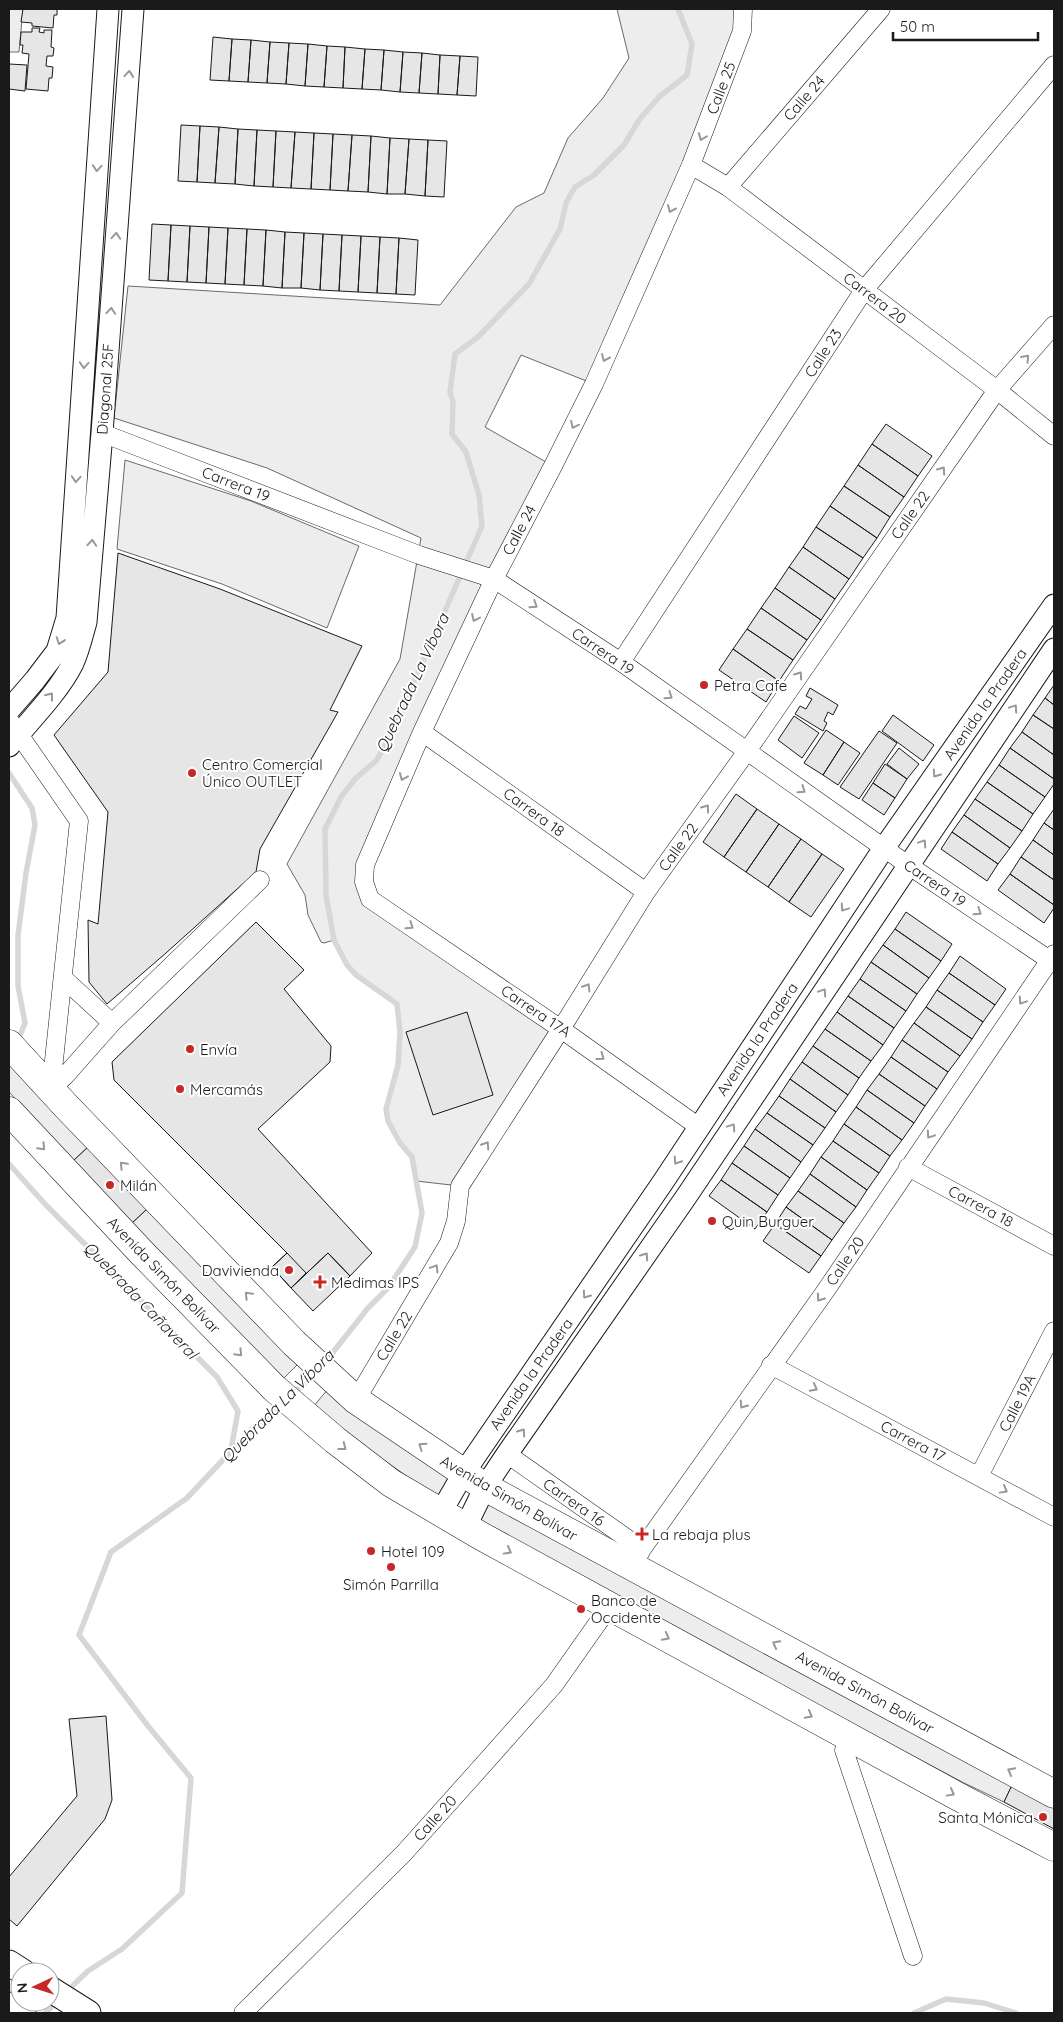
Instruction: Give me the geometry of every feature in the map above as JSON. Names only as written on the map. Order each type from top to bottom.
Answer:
[{"type":"main road","name":"Avenida Simón Bolívar","points":[[9,1044],[306,1355],[356,1400],[474,1480],[637,1558],[1054,1794]]},
{"type":"main road","name":"Avenida Simón Bolívar","points":[[9,1111],[142,1253],[274,1388],[306,1416],[384,1477],[465,1528],[1054,1847]]},
{"type":"main road","points":[[60,1995],[83,2010]]},
{"type":"street","name":"Diagonal 25F","points":[[9,710],[46,667],[57,651],[67,618],[108,9]]},
{"type":"street","name":"Diagonal 25F","points":[[12,736],[61,681],[72,664],[81,642],[86,622],[134,9]]},
{"type":"street","name":"Calle 25","points":[[691,165],[742,31],[743,9]]},
{"type":"street","name":"Calle 24","points":[[728,188],[881,9]]},
{"type":"street","name":"Calle 23","points":[[621,662],[864,290],[1054,65]]},
{"type":"street","name":"Carrera 20","points":[[691,165],[728,188],[997,390],[1054,436]]},
{"type":"street","name":"Calle 24","points":[[370,899],[364,882],[365,865],[422,732],[494,579],[594,384],[691,165]]},
{"type":"street","name":"Calle 22","points":[[356,1400],[449,1243],[456,1221],[460,1186],[646,892],[747,751],[997,390],[1054,325]]},
{"type":"street","points":[[79,431],[83,440],[90,442],[99,438],[102,433]]},
{"type":"street","name":"Carrera 19","points":[[102,433],[437,561],[494,579],[621,662],[908,865],[1053,959]]},
{"type":"street","name":"Avenida la Pradera","points":[[474,1480],[699,1127],[884,848],[1054,605]]},
{"type":"street","name":"Avenida la Pradera","points":[[474,1480],[507,1454],[686,1197],[1054,649]]},
{"type":"street","name":"Carrera 18","points":[[422,732],[646,892]]},
{"type":"street","points":[[12,736],[80,821],[63,978],[42,1080],[65,1076],[112,1023],[260,880]]},
{"type":"street","name":"Carrera 17A","points":[[370,899],[561,1028],[699,1127]]},
{"type":"street","name":"Calle 20","points":[[637,1558],[771,1365],[824,1293],[908,1167],[1053,959]]},
{"type":"street","points":[[63,978],[112,1023]]},
{"type":"street","name":"Carrera 18","points":[[908,1167],[1054,1246]]},
{"type":"street","name":"Calle 19A","points":[[979,1476],[1054,1331]]},
{"type":"street","name":"Carrera 17","points":[[771,1365],[1054,1518]]},
{"type":"street","name":"Carrera 16","points":[[507,1454],[637,1558]]},
{"type":"street","points":[[440,1512],[474,1480]]},
{"type":"street","points":[[465,1528],[474,1480]]},
{"type":"street","name":"Calle 20","points":[[243,2013],[404,1853],[554,1685],[609,1607]]},
{"type":"street","points":[[852,1738],[844,1750],[913,1956]]},
{"type":"shaded area","points":[[9,9],[23,9],[19,52],[9,52]]},
{"type":"shaded area","points":[[617,9],[743,9],[742,31],[594,384],[521,355],[485,427],[553,466],[365,865],[370,899],[561,1029],[460,1186],[416,1181],[412,1157],[400,1143],[388,1121],[386,1109],[398,1065],[400,1032],[397,1004],[356,975],[347,965],[334,940],[321,942],[308,915],[305,895],[287,864],[400,659],[421,538],[267,468],[114,418],[128,286],[440,305],[516,207],[544,193],[568,138],[603,98],[629,58]]},
{"type":"shaded area","points":[[125,460],[251,501],[359,546],[327,628],[222,584],[117,549]]},
{"type":"shaded area","points":[[9,1061],[88,1147],[73,1161],[9,1092]]},
{"type":"shaded area","points":[[147,1209],[298,1364],[283,1379],[132,1223]]},
{"type":"shaded area","points":[[328,1389],[458,1482],[445,1503],[341,1430],[313,1407]]},
{"type":"shaded area","points":[[480,1497],[1013,1783],[1004,1802],[964,1783],[615,1597],[470,1517]]},
{"type":"building","points":[[23,9],[57,9],[57,15],[54,15],[53,28],[32,26],[32,23],[21,22]]},
{"type":"building","points":[[32,28],[40,28],[39,32],[44,33],[44,30],[52,30],[51,47],[54,48],[53,56],[47,56],[46,66],[53,67],[52,78],[49,78],[48,91],[26,89],[29,54],[22,53],[23,45],[20,45],[21,32],[32,32]]},
{"type":"building","points":[[213,37],[232,39],[229,81],[210,80]]},
{"type":"building","points":[[232,39],[251,40],[248,82],[229,81]]},
{"type":"building","points":[[251,40],[270,42],[267,83],[248,82]]},
{"type":"building","points":[[270,42],[289,43],[286,84],[267,83]]},
{"type":"building","points":[[289,43],[308,44],[305,86],[286,84]]},
{"type":"building","points":[[308,44],[327,46],[324,87],[305,86]]},
{"type":"building","points":[[327,46],[345,47],[343,88],[324,87]]},
{"type":"building","points":[[345,47],[365,49],[362,89],[343,88]]},
{"type":"building","points":[[365,49],[384,50],[381,90],[362,89]]},
{"type":"building","points":[[384,50],[403,52],[400,92],[381,90]]},
{"type":"building","points":[[403,52],[422,53],[419,93],[400,92]]},
{"type":"building","points":[[422,53],[440,55],[438,94],[419,93]]},
{"type":"building","points":[[440,55],[460,56],[457,95],[438,94]]},
{"type":"building","points":[[460,56],[478,57],[476,96],[457,95]]},
{"type":"building","points":[[9,64],[27,65],[25,91],[9,89]]},
{"type":"building","points":[[181,125],[200,126],[197,182],[178,181]]},
{"type":"building","points":[[200,126],[219,127],[215,183],[197,182]]},
{"type":"building","points":[[219,127],[238,129],[235,184],[215,183]]},
{"type":"building","points":[[238,129],[257,130],[254,186],[235,184]]},
{"type":"building","points":[[257,130],[276,131],[273,187],[254,186]]},
{"type":"building","points":[[276,131],[295,132],[291,188],[273,187]]},
{"type":"building","points":[[295,132],[314,133],[311,189],[291,188]]},
{"type":"building","points":[[314,133],[333,134],[330,190],[311,189]]},
{"type":"building","points":[[333,134],[352,135],[348,191],[330,190]]},
{"type":"building","points":[[352,135],[371,136],[368,192],[348,191]]},
{"type":"building","points":[[371,136],[390,138],[387,194],[368,192]]},
{"type":"building","points":[[390,138],[409,139],[405,194],[387,194]]},
{"type":"building","points":[[409,139],[428,140],[425,196],[405,194]]},
{"type":"building","points":[[428,140],[447,141],[444,197],[425,196]]},
{"type":"building","points":[[152,224],[171,225],[168,281],[149,280]]},
{"type":"building","points":[[171,225],[190,226],[187,282],[168,281]]},
{"type":"building","points":[[190,226],[209,227],[206,283],[187,282]]},
{"type":"building","points":[[209,227],[228,228],[225,284],[206,283]]},
{"type":"building","points":[[228,228],[247,229],[244,285],[225,284]]},
{"type":"building","points":[[247,229],[266,230],[263,286],[244,285]]},
{"type":"building","points":[[266,230],[285,232],[282,288],[263,286]]},
{"type":"building","points":[[285,232],[304,233],[301,288],[282,288]]},
{"type":"building","points":[[304,233],[323,234],[320,290],[301,288]]},
{"type":"building","points":[[323,234],[342,235],[339,291],[320,290]]},
{"type":"building","points":[[342,235],[361,236],[358,292],[339,291]]},
{"type":"building","points":[[361,236],[380,237],[377,293],[358,292]]},
{"type":"building","points":[[380,237],[399,238],[396,294],[377,293]]},
{"type":"building","points":[[399,238],[418,240],[415,295],[396,294]]},
{"type":"building","points":[[886,424],[932,456],[918,476],[872,444]]},
{"type":"building","points":[[872,444],[918,476],[904,497],[858,465]]},
{"type":"building","points":[[858,465],[904,497],[890,517],[844,486]]},
{"type":"building","points":[[844,486],[890,517],[877,538],[830,506]]},
{"type":"building","points":[[830,506],[877,538],[863,558],[816,527]]},
{"type":"building","points":[[816,527],[863,558],[849,579],[803,547]]},
{"type":"building","points":[[803,547],[849,579],[835,599],[789,567]]},
{"type":"building","name":"Centro Comercial Único OUTLET","points":[[118,553],[220,589],[362,646],[330,710],[338,712],[260,849],[256,872],[107,1004],[89,982],[88,920],[98,924],[108,812],[54,735],[108,672]]},
{"type":"building","points":[[789,567],[835,599],[821,620],[775,588]]},
{"type":"building","points":[[775,588],[821,620],[807,640],[761,608]]},
{"type":"building","points":[[761,608],[807,640],[793,660],[747,629]]},
{"type":"building","points":[[747,629],[793,660],[779,681],[733,649]]},
{"type":"building","points":[[733,649],[779,681],[766,702],[719,670]]},
{"type":"building","points":[[1054,685],[1054,705],[1045,698]]},
{"type":"building","points":[[810,688],[838,705],[833,715],[828,712],[824,721],[827,723],[823,731],[795,714],[800,706],[806,709],[812,699],[806,696]]},
{"type":"building","points":[[1045,698],[1054,705],[1054,729],[1033,715]]},
{"type":"building","points":[[893,715],[934,745],[923,761],[882,731]]},
{"type":"building","points":[[1033,715],[1054,729],[1054,755],[1022,732]]},
{"type":"building","points":[[794,716],[819,733],[802,758],[778,740]]},
{"type":"building","points":[[826,730],[844,742],[823,775],[804,763]]},
{"type":"building","points":[[879,731],[897,743],[859,799],[840,787]]},
{"type":"building","points":[[1022,732],[1054,755],[1054,779],[1010,748]]},
{"type":"building","points":[[844,742],[860,753],[838,785],[823,775]]},
{"type":"building","points":[[899,748],[919,764],[907,779],[887,764]]},
{"type":"building","points":[[1010,748],[1054,779],[1054,784],[1045,797],[999,765]]},
{"type":"building","points":[[885,764],[907,779],[895,798],[873,783]]},
{"type":"building","points":[[999,765],[1045,797],[1033,814],[987,782]]},
{"type":"building","points":[[987,782],[1033,814],[1022,831],[975,799]]},
{"type":"building","points":[[873,783],[895,798],[884,815],[862,800]]},
{"type":"building","points":[[736,794],[757,809],[724,857],[703,842]]},
{"type":"building","points":[[975,799],[1022,831],[1010,848],[964,815]]},
{"type":"building","points":[[757,809],[779,824],[746,872],[724,857]]},
{"type":"building","points":[[1054,809],[1054,830],[1044,823]]},
{"type":"building","points":[[964,815],[1010,848],[998,864],[952,832]]},
{"type":"building","points":[[1044,823],[1054,830],[1054,855],[1033,840]]},
{"type":"building","points":[[779,824],[801,839],[768,887],[746,872]]},
{"type":"building","points":[[952,832],[998,864],[987,881],[941,849]]},
{"type":"building","points":[[801,839],[822,854],[789,902],[768,887]]},
{"type":"building","points":[[1033,840],[1054,855],[1054,880],[1021,857]]},
{"type":"building","points":[[822,854],[844,869],[811,917],[789,902]]},
{"type":"building","points":[[1021,857],[1054,880],[1054,905],[1010,874]]},
{"type":"building","points":[[1010,874],[1054,905],[1044,923],[998,890]]},
{"type":"building","points":[[906,912],[952,944],[941,961],[895,929]]},
{"type":"building","points":[[256,922],[304,970],[284,989],[331,1046],[330,1062],[258,1129],[372,1253],[350,1276],[328,1253],[291,1288],[272,1267],[287,1253],[114,1080],[112,1062]]},
{"type":"building","points":[[895,929],[941,961],[929,978],[883,945]]},
{"type":"building","points":[[883,945],[929,978],[917,994],[871,962]]},
{"type":"building","points":[[960,956],[1006,989],[995,1005],[949,973]]},
{"type":"building","points":[[871,962],[917,994],[906,1011],[860,979]]},
{"type":"building","points":[[949,973],[995,1005],[983,1022],[937,990]]},
{"type":"building","points":[[860,979],[906,1011],[894,1028],[848,996]]},
{"type":"building","points":[[937,990],[983,1022],[972,1039],[926,1007]]},
{"type":"building","points":[[848,996],[894,1028],[883,1045],[837,1012]]},
{"type":"building","points":[[926,1007],[972,1039],[960,1056],[914,1023]]},
{"type":"building","points":[[467,1012],[493,1095],[433,1115],[406,1032]]},
{"type":"building","points":[[837,1012],[883,1045],[871,1061],[825,1029]]},
{"type":"building","points":[[914,1023],[960,1056],[948,1072],[902,1040]]},
{"type":"building","points":[[825,1029],[871,1061],[859,1078],[813,1046]]},
{"type":"building","points":[[902,1040],[948,1072],[937,1089],[891,1057]]},
{"type":"building","points":[[813,1046],[859,1078],[848,1095],[802,1062]]},
{"type":"building","points":[[891,1057],[937,1089],[925,1106],[879,1074]]},
{"type":"building","points":[[802,1062],[848,1095],[836,1112],[790,1079]]},
{"type":"building","points":[[879,1074],[925,1106],[914,1123],[867,1090]]},
{"type":"building","points":[[790,1079],[836,1112],[825,1128],[779,1096]]},
{"type":"building","points":[[867,1090],[914,1123],[902,1140],[856,1107]]},
{"type":"building","points":[[779,1096],[825,1128],[813,1145],[767,1113]]},
{"type":"building","points":[[856,1107],[902,1140],[890,1156],[844,1124]]},
{"type":"building","points":[[767,1113],[813,1145],[801,1162],[755,1129]]},
{"type":"building","points":[[844,1124],[890,1156],[879,1173],[833,1141]]},
{"type":"building","points":[[755,1129],[801,1162],[790,1178],[744,1146]]},
{"type":"building","points":[[833,1141],[879,1173],[867,1190],[821,1157]]},
{"type":"building","points":[[744,1146],[790,1178],[778,1195],[732,1163]]},
{"type":"building","name":"Milán","points":[[88,1147],[147,1209],[132,1223],[73,1161]]},
{"type":"building","points":[[821,1157],[867,1190],[856,1207],[810,1174]]},
{"type":"building","points":[[732,1163],[778,1195],[767,1212],[721,1180]]},
{"type":"building","points":[[810,1174],[856,1207],[844,1223],[798,1191]]},
{"type":"building","points":[[721,1180],[767,1212],[755,1229],[709,1196]]},
{"type":"building","points":[[798,1191],[844,1223],[832,1240],[786,1207]]},
{"type":"building","points":[[786,1207],[832,1240],[821,1256],[775,1224]]},
{"type":"building","points":[[775,1224],[821,1256],[809,1273],[763,1241]]},
{"type":"building","name":"Davivienda","points":[[287,1253],[306,1273],[291,1288],[272,1267]]},
{"type":"building","name":"Medimas IPS","points":[[328,1253],[350,1276],[313,1311],[291,1288]]},
{"type":"building","points":[[106,1716],[112,1800],[105,1819],[17,1926],[9,1919],[9,1877],[77,1796],[69,1719]]},
{"type":"building","name":"Santa Mónica","points":[[1013,1783],[1054,1805],[1054,1829],[1004,1802]]},
{"type":"waterway","name":"Quebrada La Vibora","points":[[326,1361],[368,1308],[388,1288],[415,1247],[422,1213],[412,1157],[400,1143],[388,1121],[386,1109],[398,1065],[400,1032],[397,1004],[356,975],[347,965],[334,940],[326,895],[325,829],[341,797],[355,779],[376,761],[390,737],[482,526],[479,495],[466,452],[452,434],[453,402],[450,392],[455,354],[478,337],[529,284],[560,229],[566,203],[575,187],[594,175],[624,145],[639,120],[659,97],[687,75],[692,44],[678,9]]},
{"type":"waterway","name":"Quebrada Cañaveral","points":[[9,773],[32,808],[35,825],[26,873],[18,935],[18,986],[25,1023],[17,1043]]},
{"type":"waterway","name":"Quebrada Cañaveral","points":[[9,1164],[45,1204],[217,1377],[238,1411],[231,1450]]},
{"type":"waterway","name":"Quebrada La Vibora","points":[[292,1395],[316,1372]]},
{"type":"waterway","name":"Quebrada La Vibora","points":[[66,1992],[88,1971],[122,1949],[182,1893],[191,1778],[148,1726],[79,1635],[111,1552],[187,1498],[253,1428],[281,1404]]},
{"type":"waterway","points":[[914,2013],[946,1999],[984,2003],[1016,2013]]},
{"type":"place","name":"Petra Cafe","points":[[704,685]]},
{"type":"place","name":"Centro Comercial Único OUTLET","points":[[192,773]]},
{"type":"place","name":"Envía","points":[[190,1049]]},
{"type":"place","name":"Mercamás","points":[[180,1089]]},
{"type":"place","name":"Milán","points":[[110,1185]]},
{"type":"place","name":"Quin Burguer","points":[[712,1221]]},
{"type":"place","name":"Davivienda","points":[[289,1270]]},
{"type":"place","name":"Medimas IPS","points":[[320,1282]]},
{"type":"place","name":"La rebaja plus","points":[[642,1534]]},
{"type":"place","name":"Hotel 109","points":[[371,1551]]},
{"type":"place","name":"Simón Parrilla","points":[[391,1567]]},
{"type":"place","name":"Banco de Occidente","points":[[581,1609]]},
{"type":"place","name":"Santa Mónica","points":[[1043,1817]]}]
